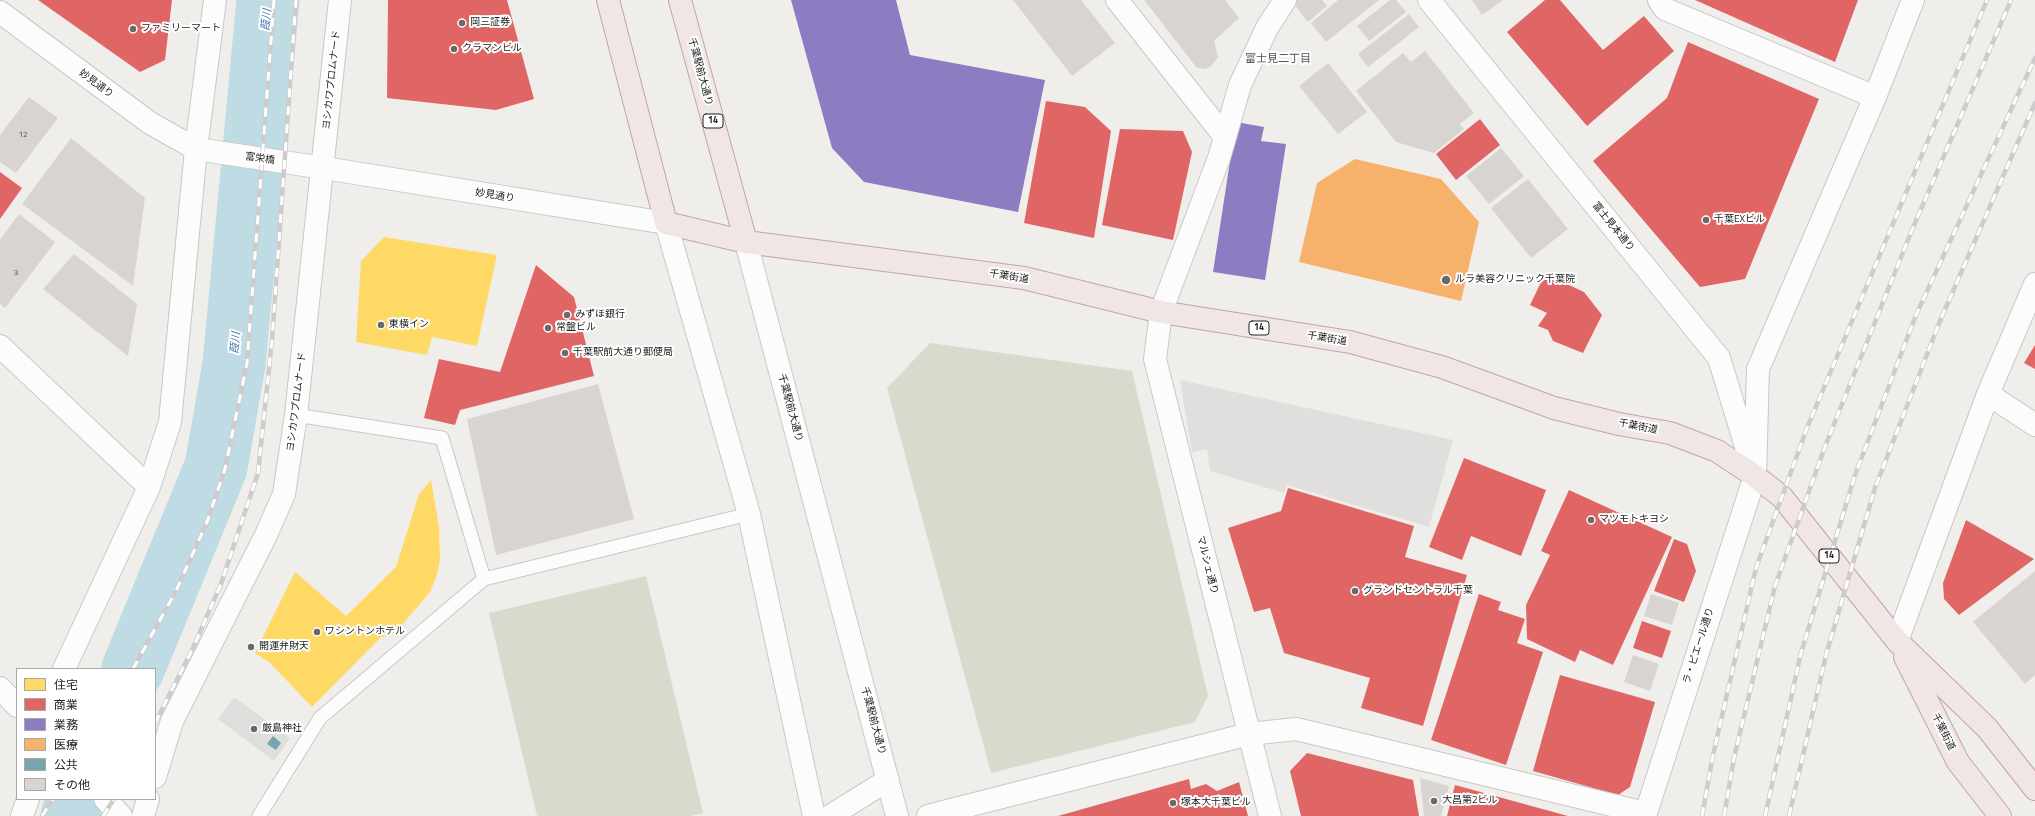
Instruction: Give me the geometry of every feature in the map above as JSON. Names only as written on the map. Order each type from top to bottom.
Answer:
[{"type":"highway","points":[[608,0],[666,223]]},
{"type":"highway","name":"千葉駅前大通り","points":[[680,0],[746,242]]},
{"type":"highway","name":"千葉街道","points":[[666,223],[746,242],[1024,278],[1162,312],[1350,342],[1442,367],[1554,408],[1619,424],[1670,433],[1717,452],[1755,476],[1782,497],[1897,641],[1987,728],[2035,789]]},
{"type":"highway","name":"千葉街道","points":[[1897,641],[1958,762],[2000,816]]},
{"type":"street","points":[[64,668],[149,487],[170,422],[196,150],[215,0]]},
{"type":"street","name":"ヨシカワプロムナード","points":[[156,774],[172,721],[266,535],[284,494],[296,415],[324,168],[340,0]]},
{"type":"street","points":[[1117,0],[1225,136]]},
{"type":"street","name":"マルシェ通り","points":[[1270,816],[1155,359],[1162,312],[1225,136],[1240,85],[1267,28],[1285,0]]},
{"type":"street","name":"富士見本通り","points":[[1429,0],[1719,358],[1755,476]]},
{"type":"street","points":[[1659,0],[1666,9],[1875,96]]},
{"type":"street","name":"ラ・ピエール通り","points":[[1645,815],[1755,476],[1758,369],[1875,96],[1913,0]]},
{"type":"street","name":"妙見通り","points":[[0,12],[150,123],[196,150]]},
{"type":"street","name":"富栄橋","points":[[196,150],[324,168]]},
{"type":"street","name":"妙見通り","points":[[324,168],[666,223]]},
{"type":"street","points":[[666,223],[749,514],[814,816]]},
{"type":"street","name":"千葉駅前大通り","points":[[746,242],[897,816]]},
{"type":"street","points":[[1897,641],[1988,394],[2035,284]]},
{"type":"street","points":[[0,346],[149,487]]},
{"type":"street","points":[[1988,394],[2035,425]]},
{"type":"street","points":[[0,688],[16,705]]},
{"type":"street","points":[[928,816],[1249,734],[1296,729],[1645,815]]},
{"type":"street","points":[[830,816],[888,780]]},
{"type":"street","points":[[22,816],[28,800]]},
{"type":"street","points":[[143,816],[148,800]]},
{"type":"lane","points":[[296,415],[442,438],[484,579]]},
{"type":"lane","points":[[259,816],[320,718],[484,579],[749,514]]},
{"type":"shaded area","points":[[930,343],[1132,371],[1208,696],[1195,722],[991,773],[887,388]]},
{"type":"shaded area","points":[[1180,380],[1453,440],[1429,527],[1287,485],[1284,493],[1210,471],[1207,449],[1192,452]]},
{"type":"shaded area","points":[[646,576],[703,813],[691,816],[537,816],[489,613]]},
{"type":"shaded area","name":"厳島神社","points":[[234,697],[290,738],[274,761],[218,719]]},
{"type":"building: 住宅","points":[[384,237],[497,255],[477,346],[432,337],[427,355],[356,342],[361,261]]},
{"type":"building: 住宅","points":[[431,480],[439,527],[440,559],[437,575],[430,592],[395,633],[381,637],[312,707],[270,663],[255,653],[295,572],[346,616],[396,567],[419,494]]},
{"type":"building: 商業","points":[[38,0],[172,0],[165,60],[140,72]]},
{"type":"building: 商業","name":"クラマンビル","points":[[388,0],[507,0],[534,99],[496,110],[387,98]]},
{"type":"building: 商業","points":[[1545,0],[1560,0],[1603,50],[1644,16],[1674,51],[1587,126],[1507,32]]},
{"type":"building: 商業","points":[[1695,0],[1858,0],[1835,62]]},
{"type":"building: 商業","name":"千葉EXビル","points":[[1688,42],[1819,99],[1745,279],[1700,287],[1593,161],[1667,98]]},
{"type":"building: 商業","points":[[1046,101],[1085,107],[1111,131],[1094,238],[1024,223]]},
{"type":"building: 商業","points":[[1480,119],[1500,145],[1456,180],[1436,154]]},
{"type":"building: 商業","points":[[1120,129],[1183,131],[1192,152],[1173,240],[1102,225]]},
{"type":"building: 商業","points":[[0,172],[22,188],[0,219]]},
{"type":"building: 商業","name":"常盤ビル","points":[[536,265],[574,297],[594,376],[460,410],[455,425],[424,418],[439,359],[500,372]]},
{"type":"building: 商業","points":[[1545,274],[1584,292],[1602,315],[1583,353],[1553,341],[1548,330],[1538,326],[1547,313],[1530,305]]},
{"type":"building: 商業","points":[[2035,345],[2035,369],[2024,363]]},
{"type":"building: 商業","points":[[1464,458],[1546,490],[1521,556],[1471,536],[1462,560],[1429,547]]},
{"type":"building: 商業","name":"グランドセントラル千葉","points":[[1288,488],[1414,526],[1405,557],[1467,575],[1423,726],[1361,708],[1370,678],[1284,653],[1270,608],[1254,612],[1228,528],[1281,511]]},
{"type":"building: 商業","points":[[1569,490],[1672,537],[1613,665],[1580,650],[1575,662],[1527,639],[1526,605],[1550,555],[1541,551]]},
{"type":"building: 商業","points":[[1966,520],[2034,559],[1959,615],[1944,599],[1943,583]]},
{"type":"building: 商業","points":[[1674,539],[1687,544],[1696,571],[1684,602],[1654,591]]},
{"type":"building: 商業","points":[[1479,594],[1501,602],[1498,610],[1525,619],[1517,643],[1543,652],[1506,765],[1431,740]]},
{"type":"building: 商業","points":[[1642,621],[1671,631],[1662,658],[1633,648]]},
{"type":"building: 商業","points":[[1560,675],[1655,702],[1630,787],[1618,795],[1533,771]]},
{"type":"building: 商業","points":[[1307,753],[1413,780],[1419,816],[1301,816],[1290,771]]},
{"type":"building: 商業","name":"塚本大千葉ビル","points":[[1189,779],[1191,789],[1206,784],[1217,791],[1239,782],[1248,816],[1058,816]]},
{"type":"building: 商業","points":[[1455,785],[1568,816],[1447,816]]},
{"type":"building: 業務","points":[[791,0],[896,0],[910,55],[1045,80],[1018,212],[864,182],[832,148]]},
{"type":"building: 業務","points":[[1236,122],[1264,127],[1261,141],[1286,144],[1265,280],[1213,272]]},
{"type":"building: 医療","points":[[1355,159],[1441,179],[1479,222],[1461,301],[1299,262],[1317,183]]},
{"type":"building: 公共","points":[[273,736],[281,743],[276,750],[267,744]]},
{"type":"building: その他","points":[[1013,0],[1081,0],[1115,43],[1072,76]]},
{"type":"building: その他","points":[[1144,0],[1225,0],[1239,18],[1214,41],[1218,57],[1212,65],[1206,69],[1197,68]]},
{"type":"building: その他","points":[[1298,0],[1322,0],[1327,6],[1308,22],[1294,4]]},
{"type":"building: その他","points":[[1338,0],[1379,0],[1326,42],[1311,23]]},
{"type":"building: その他","points":[[1390,0],[1396,0],[1406,12],[1369,41],[1357,26]]},
{"type":"building: その他","points":[[1472,0],[1503,0],[1482,15]]},
{"type":"building: その他","points":[[1409,14],[1419,27],[1368,67],[1358,54]]},
{"type":"building: その他","points":[[1425,51],[1474,113],[1460,124],[1464,129],[1434,153],[1396,142],[1356,91],[1403,53],[1411,62]]},
{"type":"building: その他","points":[[1328,63],[1367,112],[1338,134],[1299,86]]},
{"type":"building: その他","points":[[29,97],[58,118],[16,173],[0,162],[0,135]]},
{"type":"building: その他","points":[[71,138],[145,198],[133,286],[22,204]]},
{"type":"building: その他","points":[[1501,148],[1524,176],[1489,204],[1466,176]]},
{"type":"building: その他","points":[[1528,179],[1568,229],[1531,258],[1491,208]]},
{"type":"building: その他","points":[[19,214],[55,242],[5,308],[0,304],[0,240]]},
{"type":"building: その他","points":[[74,254],[137,304],[128,356],[43,289]]},
{"type":"building: その他","points":[[598,384],[634,519],[496,555],[467,419]]},
{"type":"building: その他","points":[[2035,571],[2035,675],[2025,684],[1973,622]]},
{"type":"building: その他","points":[[1651,594],[1679,603],[1672,625],[1644,616]]},
{"type":"building: その他","points":[[1633,655],[1659,664],[1650,691],[1624,682]]},
{"type":"building: その他","name":"大昌第2ビル","points":[[1420,778],[1449,786],[1441,816],[1424,816]]},
{"type":"waterway","name":"葭川","points":[[133,668],[216,467],[234,364],[268,0]]},
{"type":"waterway","name":"葭川","points":[[72,816],[80,800]]},
{"type":"railway","points":[[134,668],[176,591],[207,522],[225,469],[247,363],[274,0]]},
{"type":"railway","points":[[156,721],[193,648],[221,584],[258,473],[272,340],[296,0]]},
{"type":"railway","points":[[1702,816],[1713,755],[1756,568],[1807,428],[1987,0]]},
{"type":"railway","points":[[1724,816],[1734,758],[1775,586],[1826,444],[1912,230],[2011,0]]},
{"type":"railway","points":[[1765,816],[1801,653],[1855,475],[1916,315],[2035,58]]},
{"type":"railway","points":[[1789,816],[1826,655],[1875,488],[1940,321],[2035,103]]},
{"type":"railway","points":[[42,816],[52,800]]},
{"type":"railway","points":[[103,816],[113,800]]},
{"type":"place","name":"岡三証券","points":[[462,23]]},
{"type":"place","name":"ファミリーマート","points":[[133,29]]},
{"type":"place","name":"クラマンビル","points":[[454,49]]},
{"type":"place","name":"千葉EXビル","points":[[1706,220]]},
{"type":"place","name":"ルラ美容クリニック千葉院","points":[[1446,280]]},
{"type":"place","name":"みずほ銀行","points":[[567,315]]},
{"type":"place","name":"東横イン","points":[[381,325]]},
{"type":"place","name":"常盤ビル","points":[[548,328]]},
{"type":"place","name":"千葉駅前大通り郵便局","points":[[565,353]]},
{"type":"place","name":"マツモトキヨシ","points":[[1591,520]]},
{"type":"place","name":"グランドセントラル千葉","points":[[1355,591]]},
{"type":"place","name":"ワシントンホテル","points":[[317,632]]},
{"type":"place","name":"開運弁財天","points":[[251,647]]},
{"type":"place","name":"厳島神社","points":[[254,729]]},
{"type":"place","name":"大昌第2ビル","points":[[1434,801]]},
{"type":"place","name":"塚本大千葉ビル","points":[[1173,803]]},
{"type":"district","name":"富士見二丁目","points":[[1278,59]]}]
